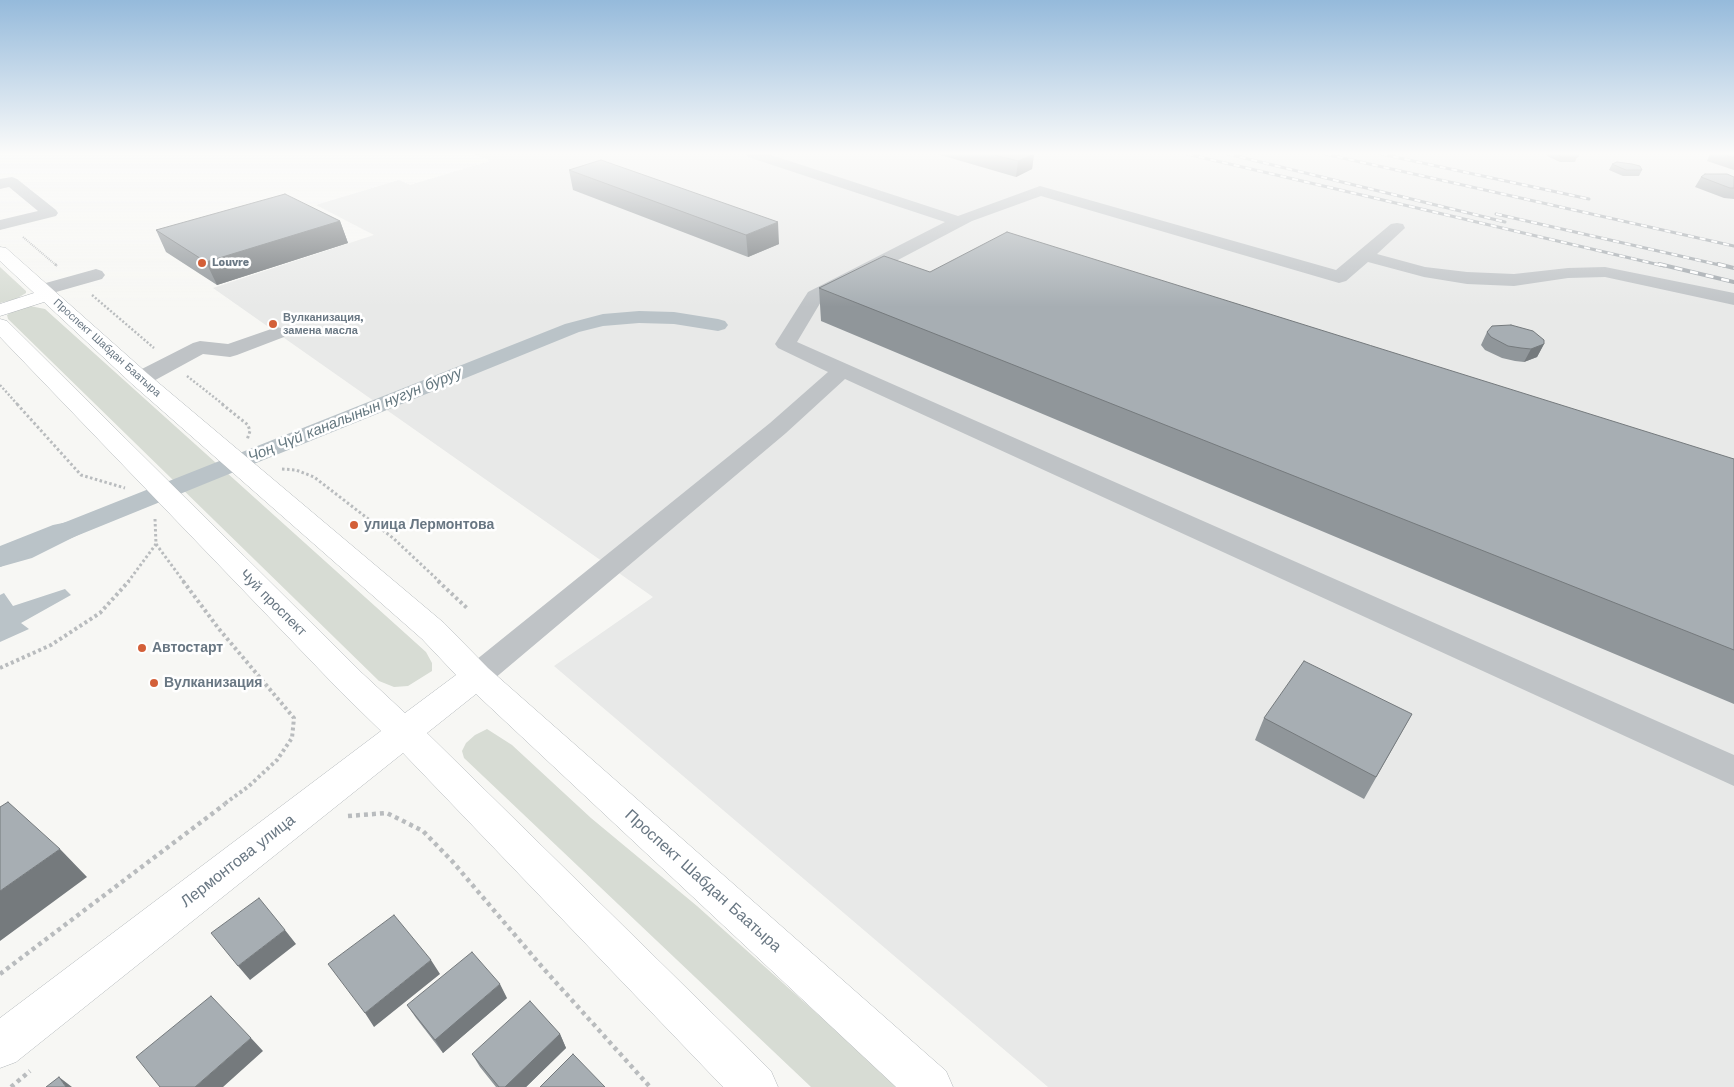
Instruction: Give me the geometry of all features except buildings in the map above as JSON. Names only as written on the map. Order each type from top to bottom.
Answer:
[{"type":"main road","name":"Проспект Шабдан Баатыра","points":[[0,252],[140,379],[215,443],[267,475]]},
{"type":"main road","points":[[0,310],[45,293]]},
{"type":"main road","points":[[0,325],[136,480]]},
{"type":"main road","points":[[267,475],[433,631],[477,676]]},
{"type":"main road","name":"Чуй проспект","points":[[136,480],[186,514],[351,682],[404,732]]},
{"type":"main road","name":"Проспект Шабдан Баатыра","points":[[477,676],[930,1087]]},
{"type":"main road","name":"Лермонтова улица","points":[[0,1046],[477,676]]},
{"type":"main road","points":[[404,732],[755,1087]]},
{"type":"lane","points":[[4,225],[50,213],[40,205]]},
{"type":"lane","points":[[907,205],[960,222]]},
{"type":"lane","points":[[1005,205],[960,222],[815,296],[785,344],[1734,771]]},
{"type":"lane","points":[[1088,205],[1339,277],[1397,228]]},
{"type":"lane","points":[[1366,256],[1424,272],[1467,278],[1514,280],[1568,273],[1605,272],[1734,299]]},
{"type":"lane","points":[[45,293],[96,275]]},
{"type":"lane","points":[[140,379],[200,347],[240,330]]},
{"type":"lane","points":[[200,347],[230,351],[277,333]]},
{"type":"lane","points":[[477,676],[778,428],[844,369]]},
{"type":"path","points":[[4,225],[75,281],[171,363],[248,425],[250,431],[246,441]]},
{"type":"path","points":[[0,385],[80,475],[136,480]]},
{"type":"path","points":[[267,475],[296,470],[314,477],[393,538],[468,609]]},
{"type":"path","points":[[0,668],[52,645],[100,613],[123,589],[156,544],[156,520]]},
{"type":"path","points":[[0,974],[249,786],[277,760],[292,738],[294,718],[219,629],[156,544]]},
{"type":"path","points":[[339,821],[346,816],[387,813],[423,831],[452,861],[543,968],[650,1087]]},
{"type":"path","points":[[11,1087],[34,1068]]},
{"type":"shaded area","points":[[316,205],[1734,205],[1734,1087],[1048,1087],[554,666],[653,597],[213,288],[374,235]]},
{"type":"shaded area","points":[[0,267],[26,293],[16,299],[0,303]]},
{"type":"shaded area","points":[[30,306],[45,309],[426,652],[432,663],[432,671],[408,686],[394,687],[379,681],[8,319],[7,315],[12,312]]},
{"type":"shaded area","points":[[82,519],[100,524],[32,558],[0,567],[0,546],[53,525]]},
{"type":"shaded area","points":[[65,589],[71,595],[21,623],[29,629],[0,642],[0,595],[4,593],[13,606]]},
{"type":"shaded area","points":[[487,729],[512,745],[591,818],[697,906],[899,1087],[811,1087],[464,758],[462,751],[466,743],[475,735]]},
{"type":"waterway","name":"Чоң Чүй каналынын нугун буруу","points":[[0,558],[572,328],[603,320],[639,317],[674,318],[718,325]]},
{"type":"railway","points":[[1403,205],[1664,266]]},
{"type":"railway","points":[[1435,205],[1505,222]]},
{"type":"railway","points":[[1551,205],[1734,246]]},
{"type":"railway","points":[[1496,214],[1724,266]]},
{"type":"railway","points":[[1659,264],[1734,282]]},
{"type":"railway","points":[[1718,264],[1734,268]]},
{"type":"place","name":"Louvre","points":[[202,263]]},
{"type":"place","name":"Вулканизация, замена масла","points":[[273,324]]},
{"type":"place","name":"улица Лермонтова","points":[[354,525]]},
{"type":"place","name":"Автостарт","points":[[142,648]]},
{"type":"place","name":"Вулканизация","points":[[154,683]]}]
